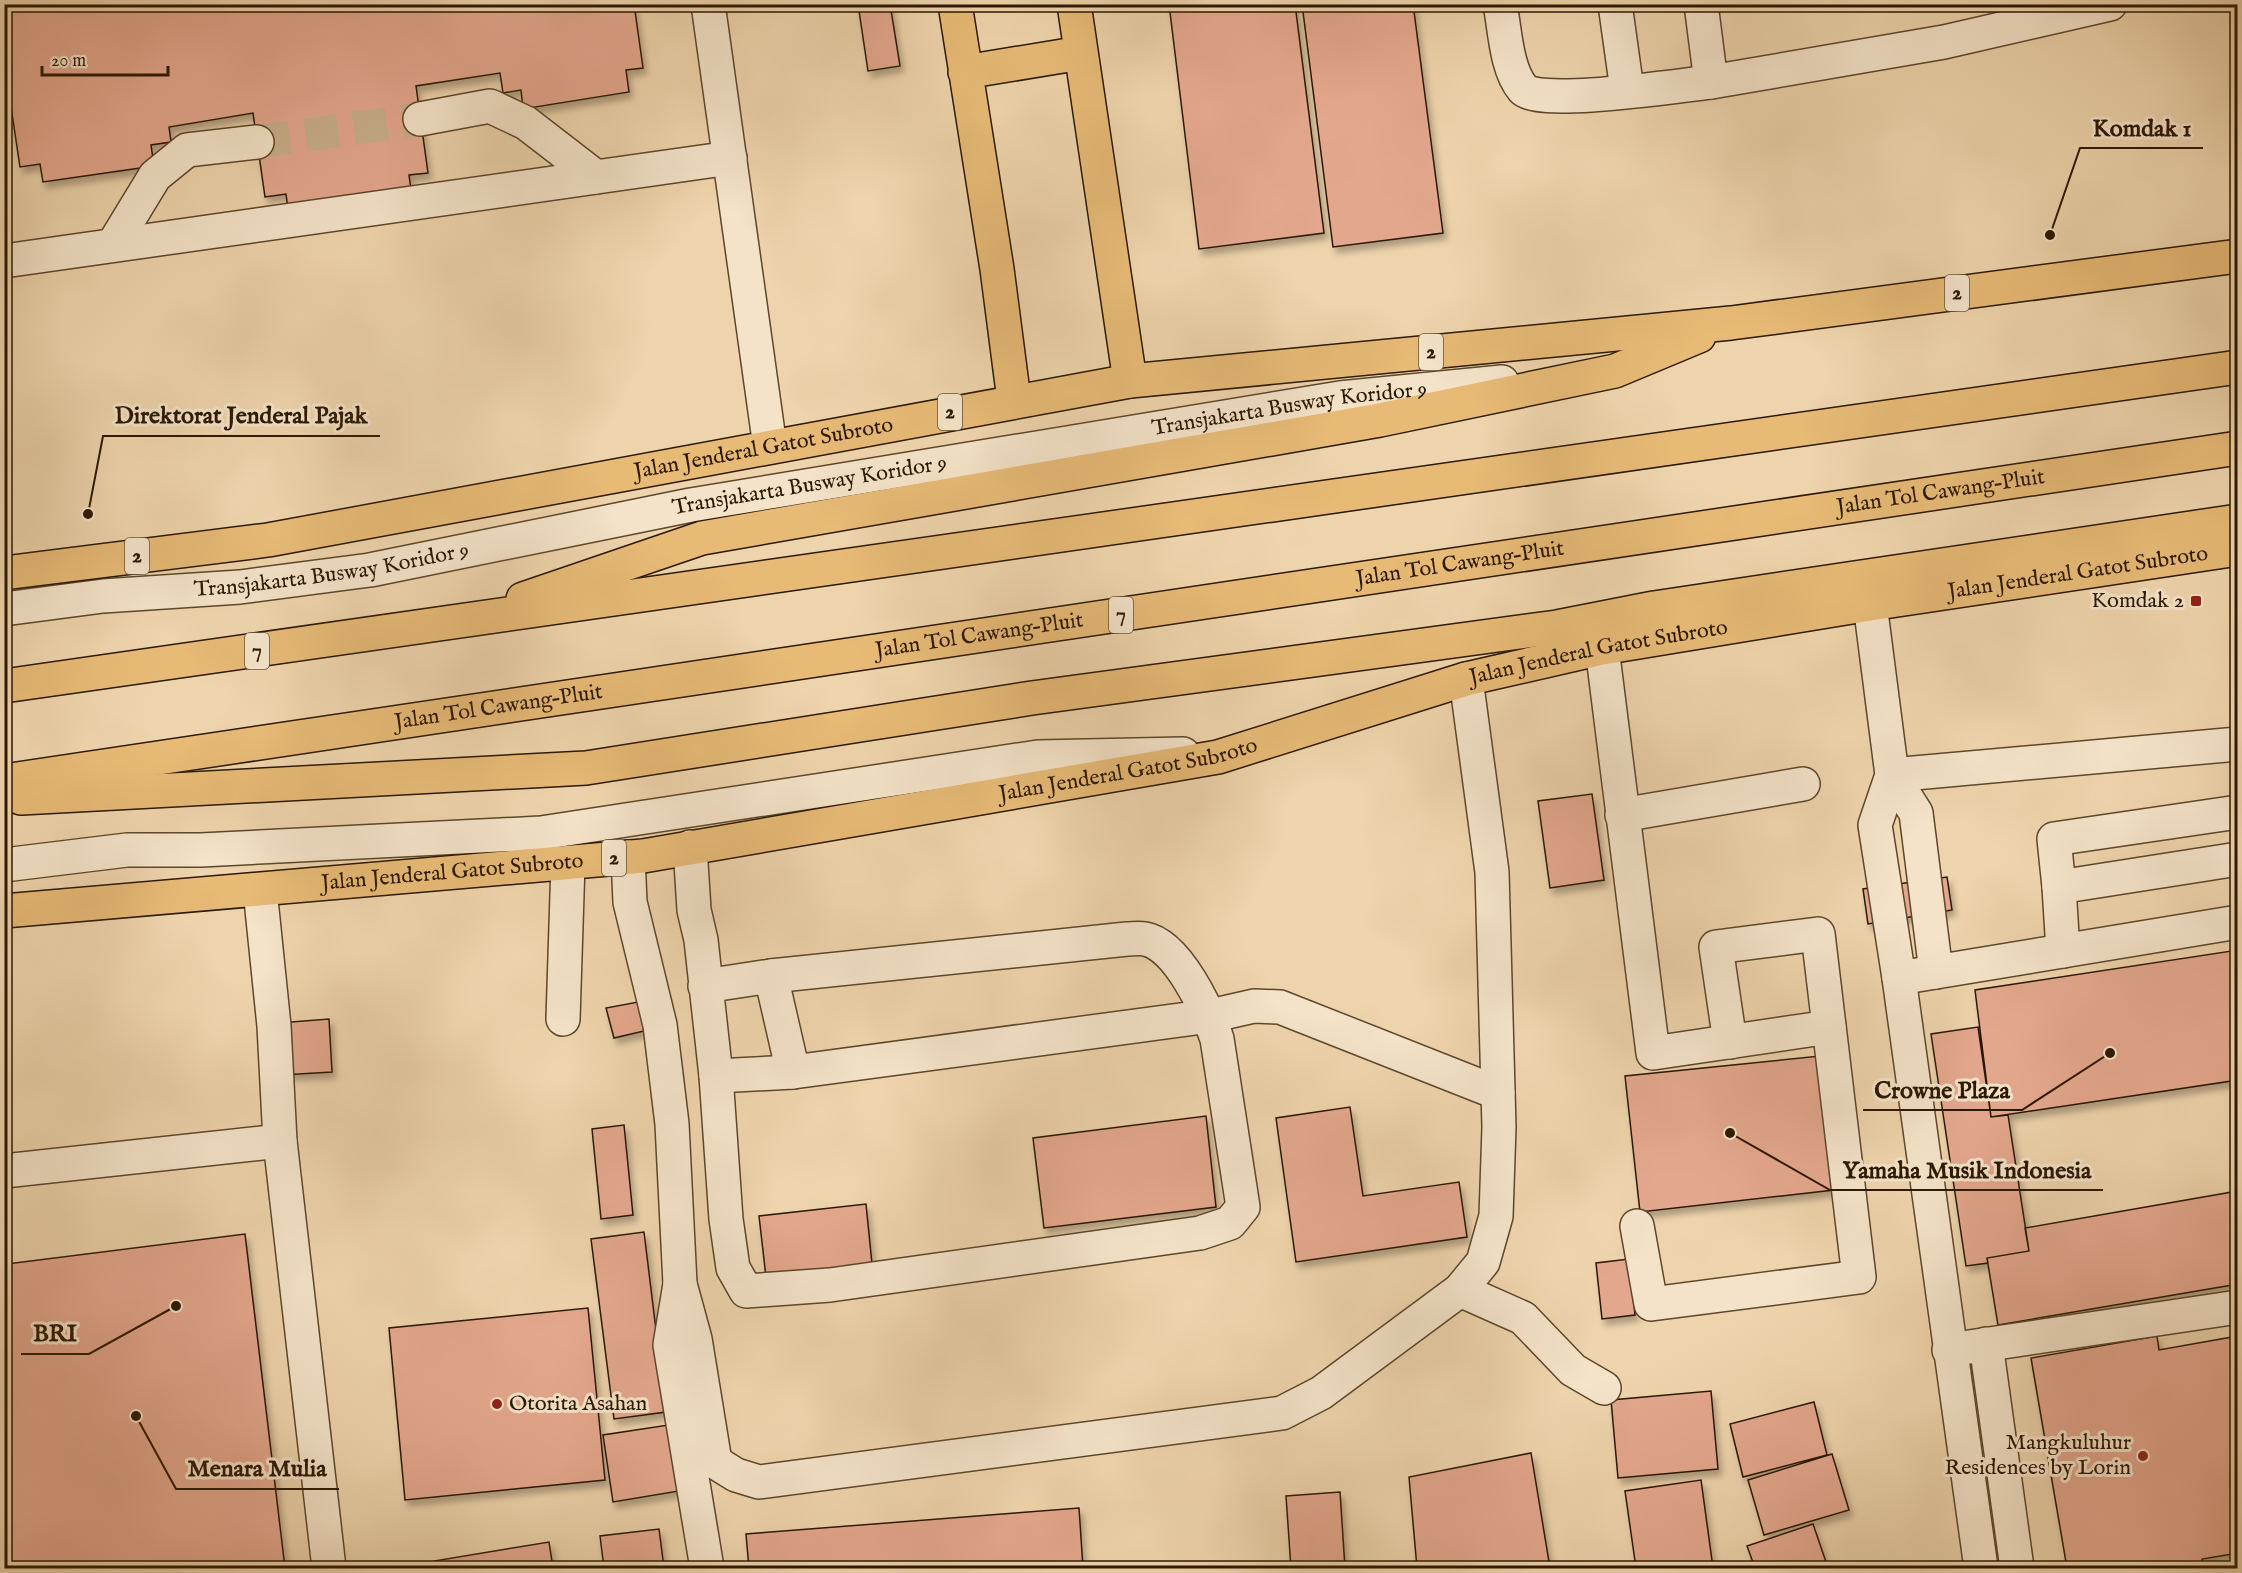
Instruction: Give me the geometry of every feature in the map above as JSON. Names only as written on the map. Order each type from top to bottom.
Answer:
[{"type":"main road","points":[[955,4],[1014,400]]},
{"type":"main road","points":[[1074,4],[1130,381]]},
{"type":"main road","points":[[965,72],[1081,53]]},
{"type":"main road","name":"Jalan Jenderal Gatot Subroto","points":[[5,567],[268,540],[1014,400],[1130,381],[1731,323],[2238,256]]},
{"type":"main road","points":[[448,625],[702,538],[1380,420],[1615,371],[1731,323]]},
{"type":"main road","name":"7","points":[[4,686],[448,625],[2238,367]]},
{"type":"main road","name":"Jalan Tol Cawang–Pluit","points":[[4,782],[2238,448]]},
{"type":"main road","points":[[4,799],[586,768],[1032,698],[1557,627],[1654,608],[2238,521]]},
{"type":"main road","name":"Jalan Jenderal Gatot Subroto","points":[[4,911],[568,863],[628,857],[690,847],[1218,756],[1466,680],[1602,648],[1870,604],[2238,549]]},
{"type":"lane","points":[[708,4],[770,447]]},
{"type":"lane","points":[[1500,4],[1514,71],[1523,89],[1533,96],[1563,97],[1710,82],[1944,42],[2110,4]]},
{"type":"lane","points":[[1615,4],[1627,90]]},
{"type":"lane","points":[[1701,4],[1710,82]]},
{"type":"lane","points":[[420,119],[490,106],[526,123],[596,177]]},
{"type":"lane","points":[[113,245],[155,176],[187,150],[257,142]]},
{"type":"lane","points":[[4,261],[730,158]]},
{"type":"lane","name":"Transjakarta Busway Koridor 9","points":[[4,609],[103,596],[240,587],[370,570],[692,505],[1340,398],[1615,371]]},
{"type":"lane","points":[[1870,604],[1892,775],[1916,813],[1936,972]]},
{"type":"lane","points":[[1602,648],[1653,1053],[1829,1027]]},
{"type":"lane","points":[[680,1284],[695,1339],[715,1462],[736,1475],[759,1482],[1282,1413],[1321,1393],[1460,1290],[1483,1262],[1496,1216],[1498,1093],[1492,872],[1466,680]]},
{"type":"lane","points":[[1892,775],[2238,744]]},
{"type":"lane","points":[[4,866],[127,850],[213,849],[542,833],[1038,757],[1115,754],[1218,756]]},
{"type":"lane","points":[[1892,775],[1875,825],[1899,978],[1981,1569]]},
{"type":"lane","points":[[1622,815],[1803,784]]},
{"type":"lane","points":[[2063,951],[2054,839],[2238,812]]},
{"type":"lane","points":[[2057,874],[2238,833]]},
{"type":"lane","points":[[690,847],[693,902],[701,940],[705,986],[716,1076],[726,1219],[733,1268],[746,1291],[831,1286],[1200,1233],[1230,1223],[1243,1207],[1217,1039],[1210,1016],[1195,987],[1172,957],[1148,939],[1126,939],[771,976],[705,986]]},
{"type":"lane","points":[[628,857],[630,902],[660,1025],[672,1124],[680,1284],[670,1345],[707,1569]]},
{"type":"lane","points":[[2057,874],[2238,859]]},
{"type":"lane","points":[[562,1019],[568,863]]},
{"type":"lane","points":[[260,890],[274,1026],[280,1141],[329,1569]]},
{"type":"lane","points":[[1899,978],[2238,922]]},
{"type":"lane","points":[[1637,1226],[1651,1304],[1858,1277],[1818,934],[1716,947],[1730,1042]]},
{"type":"lane","points":[[771,976],[793,1072]]},
{"type":"lane","points":[[716,1076],[793,1072],[1210,1016],[1254,1006],[1280,1007],[1498,1093]]},
{"type":"lane","points":[[4,1171],[280,1141]]},
{"type":"lane","points":[[1460,1290],[1523,1318],[1573,1370],[1604,1388]]},
{"type":"lane","points":[[1949,1350],[2238,1307]]},
{"type":"lane","points":[[1986,1344],[2017,1569]]},
{"type":"building","points":[[4,4],[634,4],[643,68],[626,70],[629,92],[523,109],[521,90],[503,93],[500,73],[416,86],[428,173],[409,175],[411,190],[288,209],[286,194],[265,197],[253,113],[169,127],[171,142],[151,145],[154,166],[43,182],[40,164],[20,167],[4,60]]},
{"type":"building","points":[[858,4],[890,4],[900,66],[868,71]]},
{"type":"building","points":[[1169,4],[1295,4],[1324,233],[1199,249]]},
{"type":"building","points":[[1302,4],[1413,4],[1443,233],[1333,247]]},
{"type":"building","points":[[1592,794],[1604,880],[1550,888],[1538,801]]},
{"type":"building","points":[[1947,877],[1952,910],[1868,924],[1863,889]]},
{"type":"building","points":[[2238,950],[2238,1080],[1991,1117],[1975,990]]},
{"type":"building","points":[[638,1002],[644,1031],[614,1038],[606,1008]]},
{"type":"building","points":[[329,1019],[332,1072],[282,1075],[279,1023]]},
{"type":"building","points":[[1978,1027],[1991,1117],[2008,1115],[2029,1251],[1987,1258],[1988,1263],[1966,1266],[1931,1034]]},
{"type":"building","points":[[1820,1056],[1834,1190],[1640,1212],[1625,1076]]},
{"type":"building","points":[[1350,1107],[1363,1196],[1459,1182],[1467,1237],[1296,1262],[1276,1118]]},
{"type":"building","points":[[1206,1116],[1216,1207],[1044,1228],[1033,1138]]},
{"type":"building","points":[[624,1125],[633,1215],[601,1219],[592,1129]]},
{"type":"building","points":[[2238,1191],[2238,1284],[1998,1325],[1987,1258],[2029,1251],[2025,1228]]},
{"type":"building","points":[[866,1204],[872,1264],[766,1277],[759,1216]]},
{"type":"building","points":[[644,1232],[666,1412],[614,1419],[591,1239]]},
{"type":"building","points":[[245,1234],[285,1568],[4,1568],[4,1262],[7,1264]]},
{"type":"building","points":[[1629,1259],[1635,1315],[1602,1319],[1596,1263]]},
{"type":"building","name":"Otorita Asahan","points":[[588,1308],[605,1480],[405,1500],[389,1328]]},
{"type":"building","name":"Mangkuluhur Residences by Lorin","points":[[2157,1336],[2159,1350],[2238,1336],[2238,1553],[2202,1559],[2203,1565],[2183,1568],[2067,1568],[2031,1358]]},
{"type":"building","points":[[1711,1391],[1718,1469],[1618,1478],[1611,1400]]},
{"type":"building","points":[[1814,1402],[1827,1455],[1743,1477],[1730,1424]]},
{"type":"building","points":[[675,1424],[685,1490],[613,1502],[603,1435]]},
{"type":"building","points":[[1531,1453],[1550,1568],[1417,1568],[1409,1477]]},
{"type":"building","points":[[1832,1454],[1849,1510],[1764,1535],[1748,1480]]},
{"type":"building","points":[[1701,1480],[1713,1568],[1636,1568],[1625,1491]]},
{"type":"building","points":[[1340,1492],[1345,1568],[1291,1568],[1286,1496]]},
{"type":"building","points":[[1079,1508],[1083,1568],[749,1568],[746,1534]]},
{"type":"building","points":[[1813,1524],[1826,1562],[1807,1568],[1755,1568],[1747,1546]]},
{"type":"building","points":[[659,1529],[664,1568],[604,1568],[600,1536]]},
{"type":"building","points":[[549,1542],[553,1568],[435,1568],[434,1561]]},
{"type":"tunnel","points":[[257,142],[420,119]]},
{"type":"place","name":"Komdak 1","points":[[2050,235]]},
{"type":"place","name":"Direktorat Jenderal Pajak","points":[[88,514]]},
{"type":"place","name":"Komdak 2","points":[[2196,601]]},
{"type":"place","name":"Crowne Plaza","points":[[2110,1053]]},
{"type":"place","name":"Yamaha Musik Indonesia","points":[[1730,1133]]},
{"type":"place","name":"BRI","points":[[176,1306]]},
{"type":"place","name":"Otorita Asahan","points":[[497,1404]]},
{"type":"place","name":"Menara Mulia","points":[[136,1416]]},
{"type":"place","name":"Mangkuluhur Residences by Lorin","points":[[2143,1456]]}]
